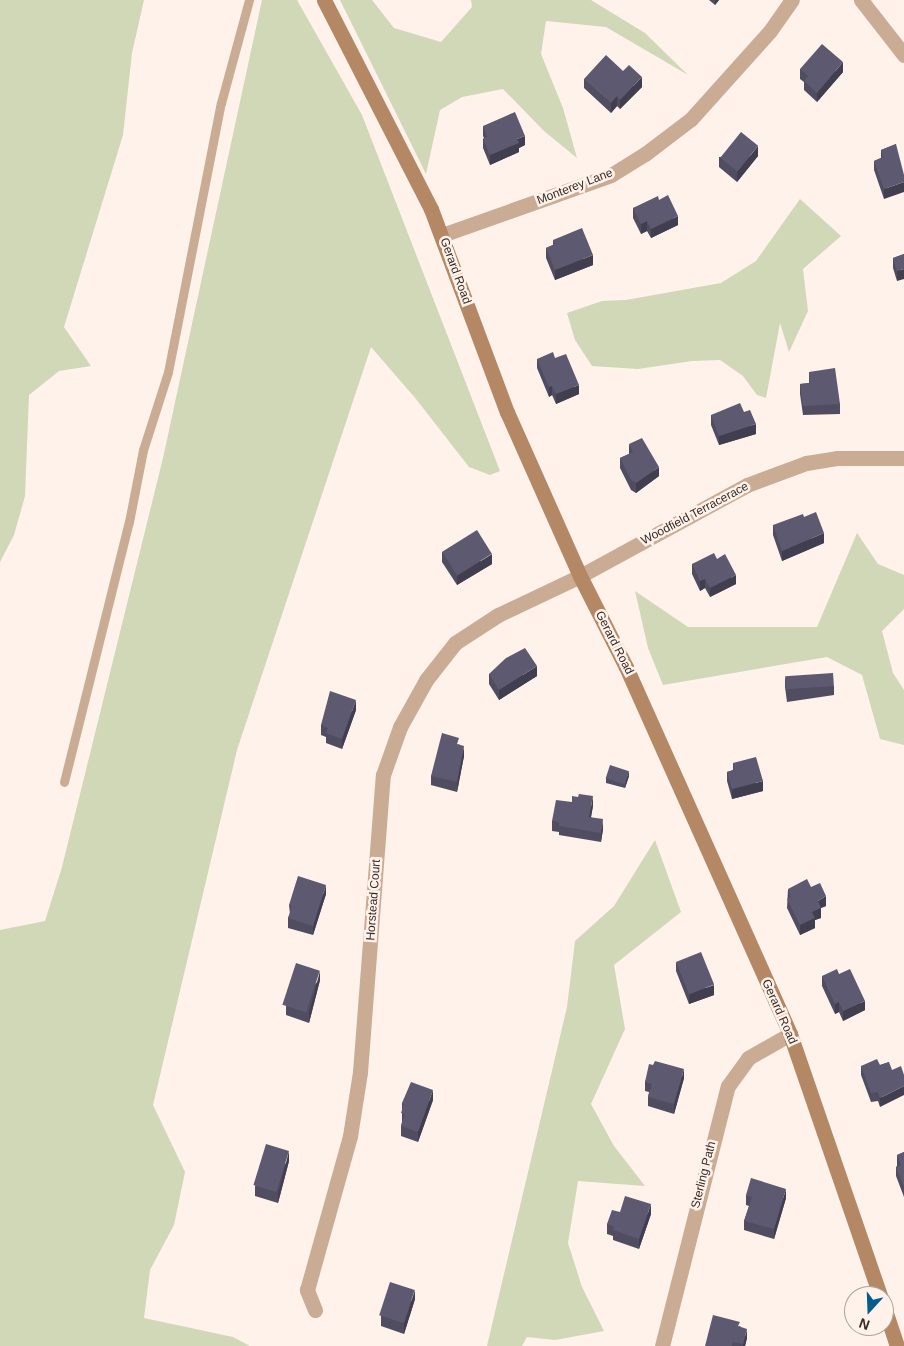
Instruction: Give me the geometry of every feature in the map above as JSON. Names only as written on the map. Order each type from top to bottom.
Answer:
[{"type":"street","name":"Gerard Road","points":[[324,0],[442,235],[507,412],[580,576],[626,667],[790,1034],[877,1286]]},
{"type":"street","name":"Monterey Lane","points":[[442,235],[611,175],[646,154],[690,119],[770,31],[792,0]]},
{"type":"street","points":[[861,0],[904,55]]},
{"type":"street","name":"Woodfield Terracerace","points":[[580,576],[747,485],[806,463],[836,458],[904,458]]},
{"type":"street","name":"Horstead Court","points":[[315,1310],[307,1290],[350,1136],[360,1072],[383,775],[388,759],[400,727],[426,680],[455,644],[498,615],[580,576]]},
{"type":"street","name":"Sterling Path","points":[[662,1346],[728,1086],[748,1058],[790,1034]]},
{"type":"lane","points":[[64,782],[129,522],[143,450],[168,372],[221,103],[248,0]]},
{"type":"green space","points":[[0,0],[144,0],[132,53],[123,135],[64,327],[91,366],[59,371],[29,395],[25,496],[14,535],[0,562]]},
{"type":"green space","points":[[262,0],[297,0],[362,115],[500,471],[490,475],[469,467],[416,399],[371,347],[237,750],[153,1105],[185,1172],[174,1225],[150,1270],[144,1318],[233,1337],[250,1346],[0,1346],[0,930],[45,921],[62,867],[163,458]]},
{"type":"green space","points":[[340,0],[372,0],[394,28],[441,42],[472,7],[471,0],[591,0],[645,33],[688,75],[606,27],[546,21],[541,54],[563,108],[577,158],[544,131],[503,89],[462,97],[440,110],[426,174]]},
{"type":"green space","points":[[800,199],[841,236],[803,269],[808,311],[789,352],[780,323],[766,398],[757,395],[743,376],[720,360],[692,361],[638,369],[592,366],[575,340],[567,313],[602,301],[626,300],[721,283],[756,261]]},
{"type":"green space","points":[[857,533],[878,564],[904,575],[904,609],[882,631],[893,673],[904,690],[904,745],[880,739],[862,675],[827,657],[663,685],[648,648],[635,591],[688,627],[817,627]]},
{"type":"green space","points":[[655,840],[681,912],[614,965],[625,1029],[591,1104],[614,1146],[645,1186],[578,1181],[568,1243],[582,1287],[604,1331],[555,1340],[527,1337],[522,1346],[487,1346],[567,1007],[575,941],[614,906]]},
{"type":"building","points":[[822,44],[843,62],[817,93],[804,81],[808,76],[800,69]]},
{"type":"building","points":[[606,55],[623,71],[629,65],[642,77],[620,100],[617,96],[611,103],[584,79]]},
{"type":"building","points":[[515,112],[525,136],[517,139],[519,143],[490,155],[483,139],[487,137],[483,126]]},
{"type":"building","points":[[741,132],[758,146],[737,171],[720,158]]},
{"type":"building","points":[[896,144],[904,182],[884,189],[874,161],[883,157],[881,150]]},
{"type":"building","points":[[668,195],[678,216],[651,229],[647,221],[641,224],[633,208],[658,196],[659,200]]},
{"type":"building","points":[[582,228],[593,255],[555,270],[546,248],[555,244],[553,240]]},
{"type":"building","points":[[904,254],[904,269],[897,271],[893,258]]},
{"type":"building","points":[[553,352],[555,358],[566,354],[579,385],[556,394],[552,386],[549,387],[537,359]]},
{"type":"building","points":[[835,368],[840,404],[803,406],[800,384],[810,383],[809,372]]},
{"type":"building","points":[[740,403],[744,412],[750,410],[756,424],[719,436],[711,415]]},
{"type":"building","points":[[642,438],[659,467],[636,483],[631,480],[620,458],[633,452],[629,444]]},
{"type":"building","points":[[816,512],[824,533],[782,551],[773,525],[803,514],[804,517]]},
{"type":"building","points":[[477,530],[492,554],[457,575],[442,552]]},
{"type":"building","points":[[714,553],[717,559],[725,554],[736,575],[710,588],[705,579],[700,581],[692,564]]},
{"type":"building","points":[[525,648],[537,666],[499,690],[489,674],[506,658]]},
{"type":"building","points":[[833,673],[834,686],[786,689],[785,676]]},
{"type":"building","points":[[330,691],[356,700],[342,739],[326,733],[328,728],[321,725]]},
{"type":"building","points":[[442,733],[459,738],[457,744],[464,746],[457,782],[431,776]]},
{"type":"building","points":[[756,757],[763,781],[732,789],[727,772],[734,770],[733,763]]},
{"type":"building","points":[[610,765],[629,771],[625,784],[606,778]]},
{"type":"building","points":[[579,794],[593,796],[589,817],[603,819],[601,833],[559,826],[559,822],[552,821],[556,800],[572,802],[572,796],[578,797]]},
{"type":"building","points":[[298,876],[326,885],[313,926],[288,918],[292,906],[289,905]]},
{"type":"building","points":[[807,879],[811,887],[820,883],[826,896],[818,901],[821,908],[812,912],[815,918],[800,925],[787,899],[791,897],[788,889]]},
{"type":"building","points":[[701,952],[714,984],[689,995],[676,962]]},
{"type":"building","points":[[296,963],[320,971],[306,1013],[282,1005]]},
{"type":"building","points":[[837,969],[839,974],[850,969],[865,1001],[843,1011],[839,1002],[835,1004],[822,976]]},
{"type":"building","points":[[877,1059],[880,1065],[889,1062],[892,1070],[901,1066],[904,1075],[904,1086],[880,1098],[878,1092],[871,1093],[861,1066]]},
{"type":"building","points":[[655,1061],[684,1069],[674,1104],[648,1097],[652,1084],[645,1082],[649,1064],[653,1065]]},
{"type":"building","points":[[411,1082],[433,1090],[418,1132],[401,1126],[405,1114],[401,1113],[404,1104],[402,1103]]},
{"type":"building","points":[[266,1144],[289,1151],[276,1192],[253,1185]]},
{"type":"building","points":[[904,1152],[904,1187],[896,1167],[901,1165],[897,1155]]},
{"type":"building","points":[[751,1178],[786,1189],[774,1229],[744,1221],[752,1197],[746,1195]]},
{"type":"building","points":[[625,1196],[651,1204],[639,1239],[613,1230],[614,1227],[607,1224],[612,1210],[620,1212]]},
{"type":"building","points":[[390,1282],[415,1290],[404,1323],[379,1315]]},
{"type":"building","points":[[713,1315],[740,1322],[738,1326],[747,1329],[743,1344],[733,1342],[732,1346],[705,1346]]}]
